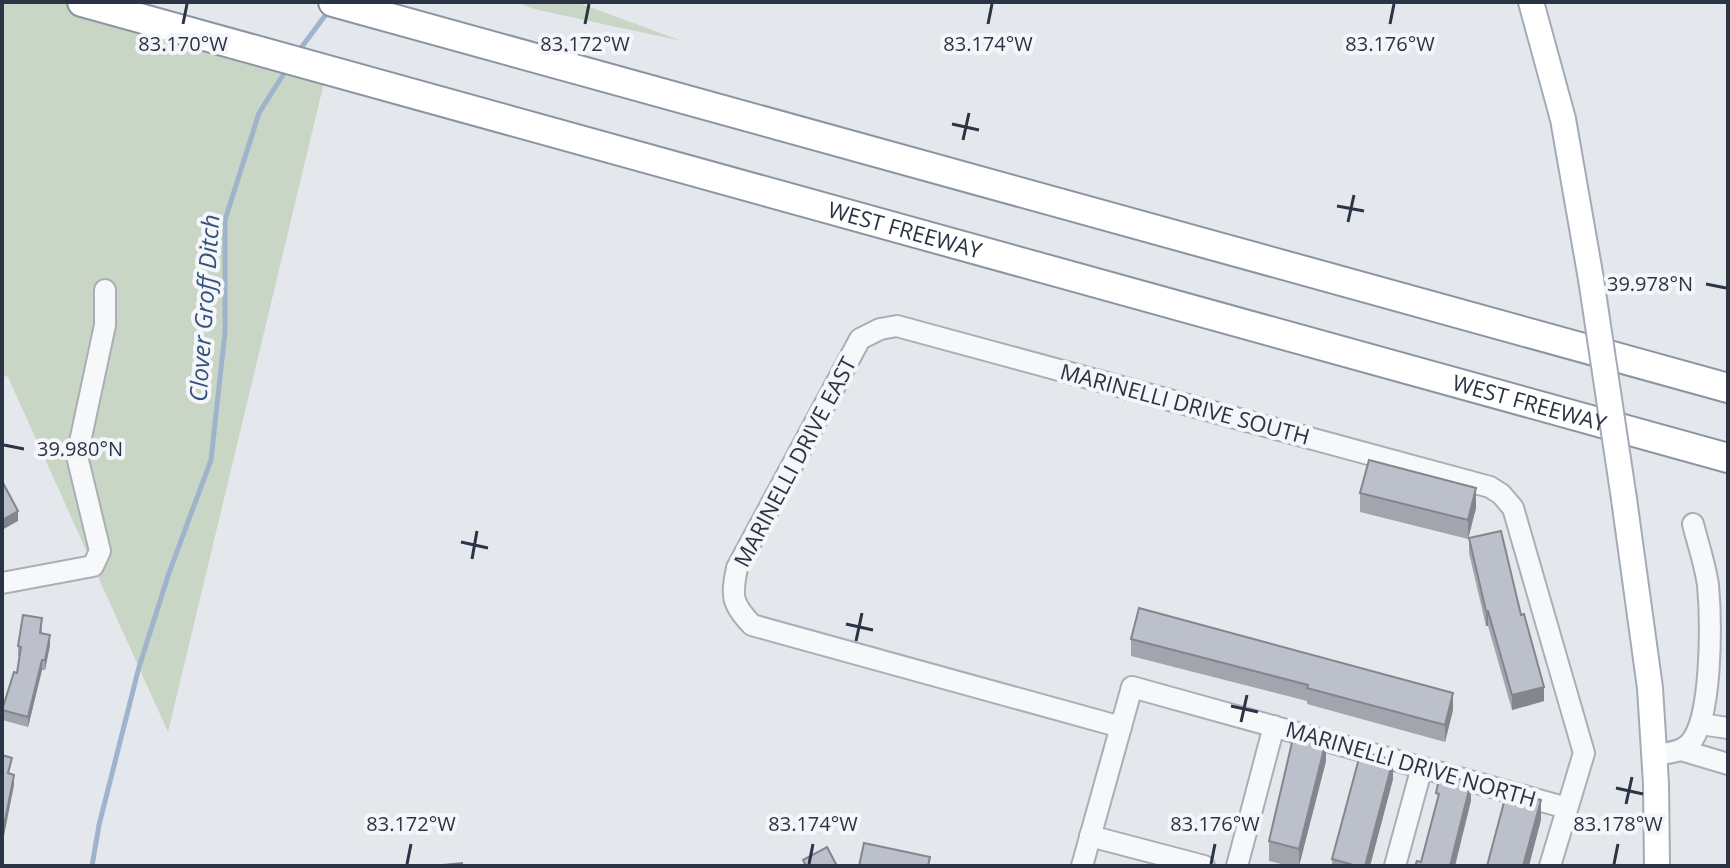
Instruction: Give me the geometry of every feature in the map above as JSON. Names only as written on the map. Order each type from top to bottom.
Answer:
[{"type":"highway","name":"WEST FREEWAY","points":[[82,2],[1728,458]]},
{"type":"highway","points":[[333,2],[1728,388]]},
{"type":"main road","points":[[1531,2],[1563,119],[1624,499],[1644,638],[1654,755],[1657,866]]},
{"type":"street","points":[[2,583],[93,566],[100,551],[77,456],[105,325],[105,290]]},
{"type":"street","name":"MARINELLI DRIVE SOUTH","points":[[880,329],[897,326],[1490,487],[1501,494],[1513,508],[1584,753],[1567,808]]},
{"type":"street","name":"MARINELLI DRIVE EAST","points":[[880,329],[860,339],[737,568],[733,591],[736,608],[752,625],[1121,727]]},
{"type":"street","points":[[1681,750],[1694,738],[1701,724],[1710,654],[1707,582],[1693,524]]},
{"type":"street","name":"MARINELLI DRIVE NORTH","points":[[1121,727],[1132,687],[1567,808]]},
{"type":"street","points":[[1701,724],[1728,728]]},
{"type":"street","points":[[1237,866],[1274,726]]},
{"type":"street","points":[[1082,866],[1121,727]]},
{"type":"street","points":[[1654,755],[1681,750],[1728,764]]},
{"type":"street","points":[[1395,866],[1422,767]]},
{"type":"street","points":[[1550,866],[1567,808]]},
{"type":"street","points":[[1090,836],[1204,866]]},
{"type":"green space","points":[[2,2],[82,2],[327,70],[168,732],[8,377],[2,375]]},
{"type":"green space","points":[[515,2],[576,2],[682,41],[538,10]]},
{"type":"building","points":[[1369,460],[1476,488],[1468,520],[1360,493]]},
{"type":"building","points":[[2,481],[18,511],[2,520]]},
{"type":"building","points":[[1501,531],[1521,615],[1524,614],[1544,687],[1512,695],[1486,611],[1469,538]]},
{"type":"building","points":[[1139,608],[1453,693],[1445,725],[1131,639]]},
{"type":"building","points":[[23,615],[42,618],[40,633],[50,635],[28,717],[2,710],[14,672],[17,673]]},
{"type":"building","points":[[1294,734],[1326,741],[1299,849],[1269,841]]},
{"type":"building","points":[[1361,751],[1393,760],[1365,866],[1357,866],[1332,859]]},
{"type":"building","points":[[2,755],[12,758],[8,773],[14,775],[2,836]]},
{"type":"building","points":[[1440,774],[1471,782],[1450,866],[1415,866],[1417,861],[1421,862],[1439,794],[1436,793]]},
{"type":"building","points":[[1507,791],[1541,800],[1523,866],[1487,866]]},
{"type":"building","points":[[864,843],[930,857],[928,866],[859,866]]},
{"type":"building","points":[[827,847],[837,866],[806,866],[803,860]]},
{"type":"building","points":[[462,863],[462,866],[433,866]]},
{"type":"waterway","name":"Clover Groff Ditch","points":[[298,52],[330,9]]},
{"type":"waterway","name":"Clover Groff Ditch","points":[[92,866],[99,825],[139,667],[169,573],[211,460],[225,332],[225,220],[259,113],[288,67]]}]
